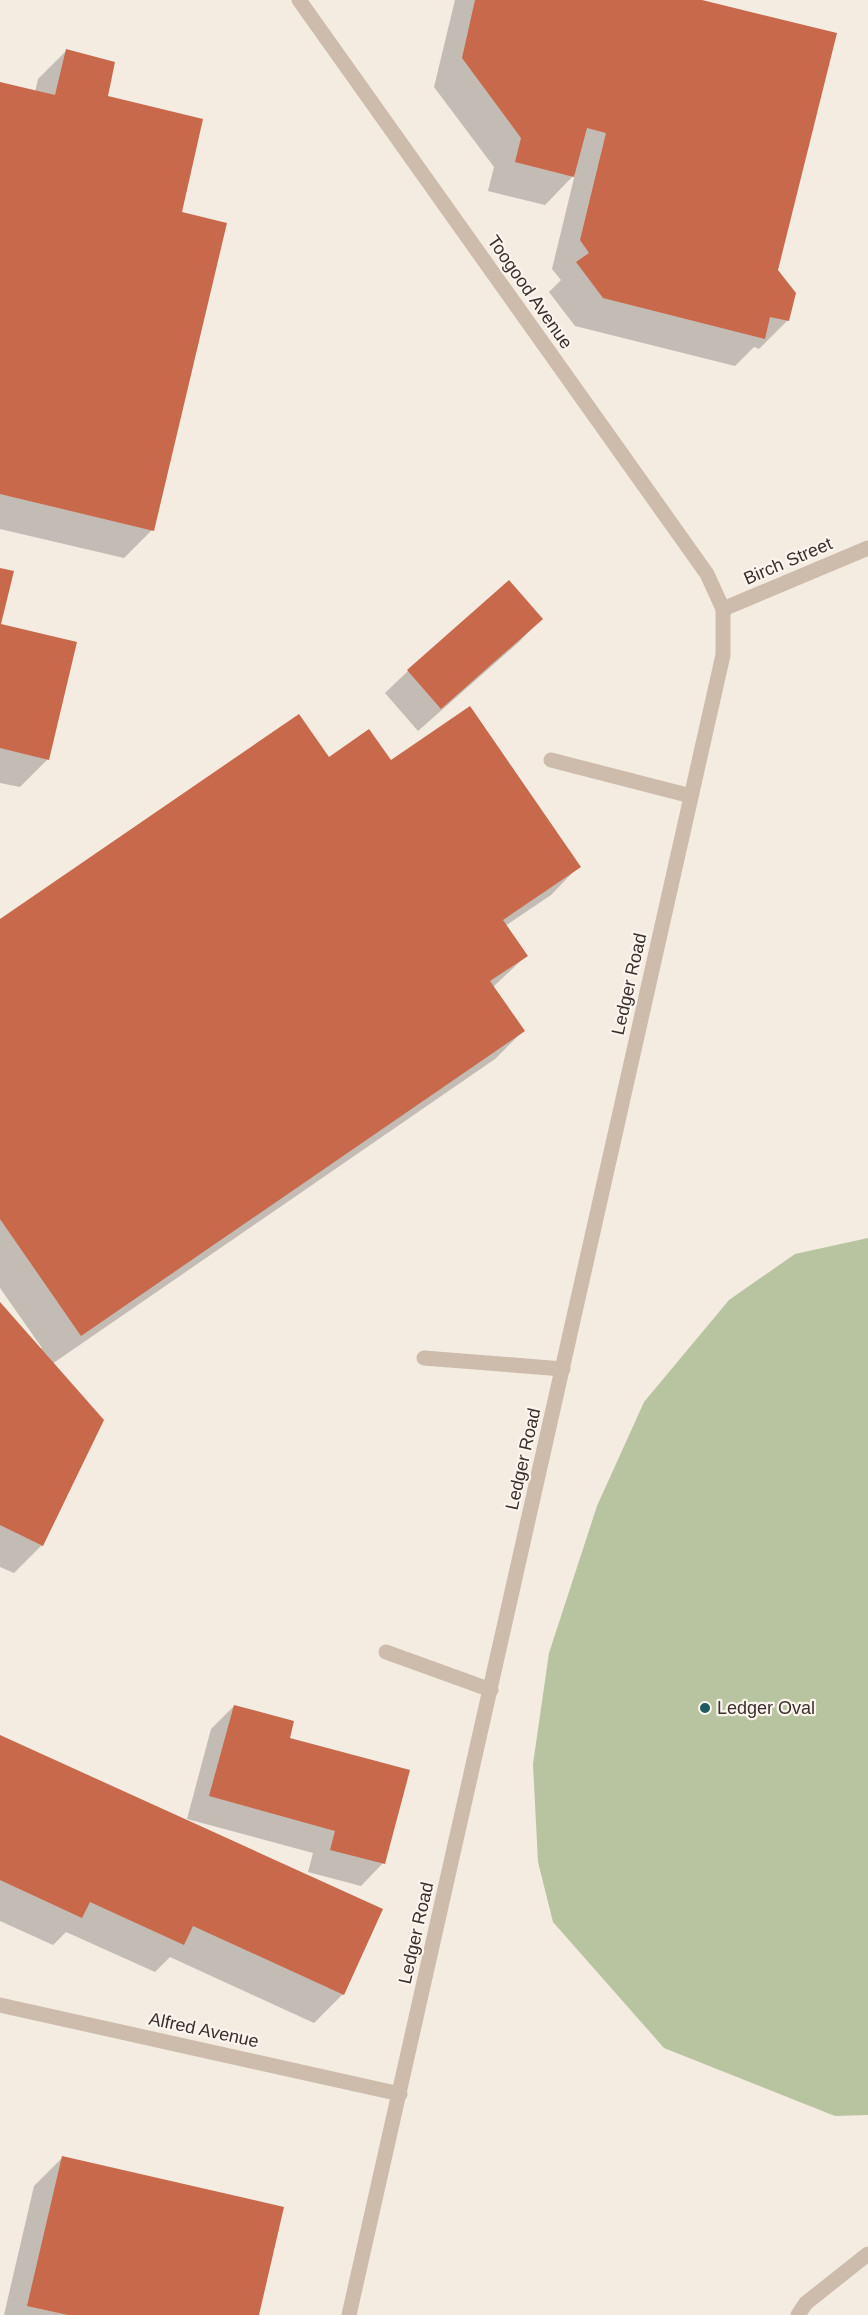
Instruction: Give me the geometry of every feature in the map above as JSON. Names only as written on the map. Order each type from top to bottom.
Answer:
[{"type":"street","name":"Toogood Avenue","points":[[298,0],[700,566],[723,609]]},
{"type":"street","name":"Birch Street","points":[[723,609],[868,548]]},
{"type":"street","name":"Ledger Road","points":[[349,2315],[723,655],[723,609]]},
{"type":"street","points":[[551,760],[691,796]]},
{"type":"street","points":[[424,1358],[563,1369]]},
{"type":"street","points":[[386,1652],[491,1690]]},
{"type":"street","name":"Alfred Avenue","points":[[0,2005],[400,2094]]},
{"type":"street","points":[[798,2315],[806,2303],[868,2254]]},
{"type":"green space","name":"Ledger Oval","points":[[868,1238],[868,2115],[835,2116],[664,2048],[553,1922],[538,1862],[533,1764],[549,1653],[597,1506],[644,1402],[729,1300],[795,1254]]},
{"type":"building","points":[[475,0],[702,0],[837,33],[778,270],[796,293],[789,321],[770,317],[765,339],[603,298],[576,262],[589,253],[580,240],[606,133],[587,128],[574,177],[515,162],[521,138],[462,58]]},
{"type":"building","points":[[66,49],[115,62],[108,96],[203,119],[182,212],[227,223],[154,531],[0,494],[0,82],[55,95]]},
{"type":"building","points":[[0,568],[14,571],[1,624],[77,642],[49,760],[0,748]]},
{"type":"building","points":[[509,580],[543,619],[441,709],[407,670]]},
{"type":"building","points":[[470,706],[581,867],[503,920],[528,956],[490,981],[525,1031],[81,1336],[0,1219],[0,919],[299,714],[329,757],[369,729],[391,760]]},
{"type":"building","points":[[0,1302],[104,1420],[43,1546],[0,1525]]},
{"type":"building","points":[[234,1705],[294,1721],[290,1738],[410,1770],[385,1864],[330,1850],[335,1831],[209,1796]]},
{"type":"building","points":[[0,1735],[383,1909],[344,1995],[193,1926],[184,1945],[90,1902],[82,1918],[0,1880]]},
{"type":"building","points":[[62,2156],[284,2207],[259,2315],[68,2315],[27,2306]]},
{"type":"place","name":"Ledger Oval","points":[[705,1708]]}]
